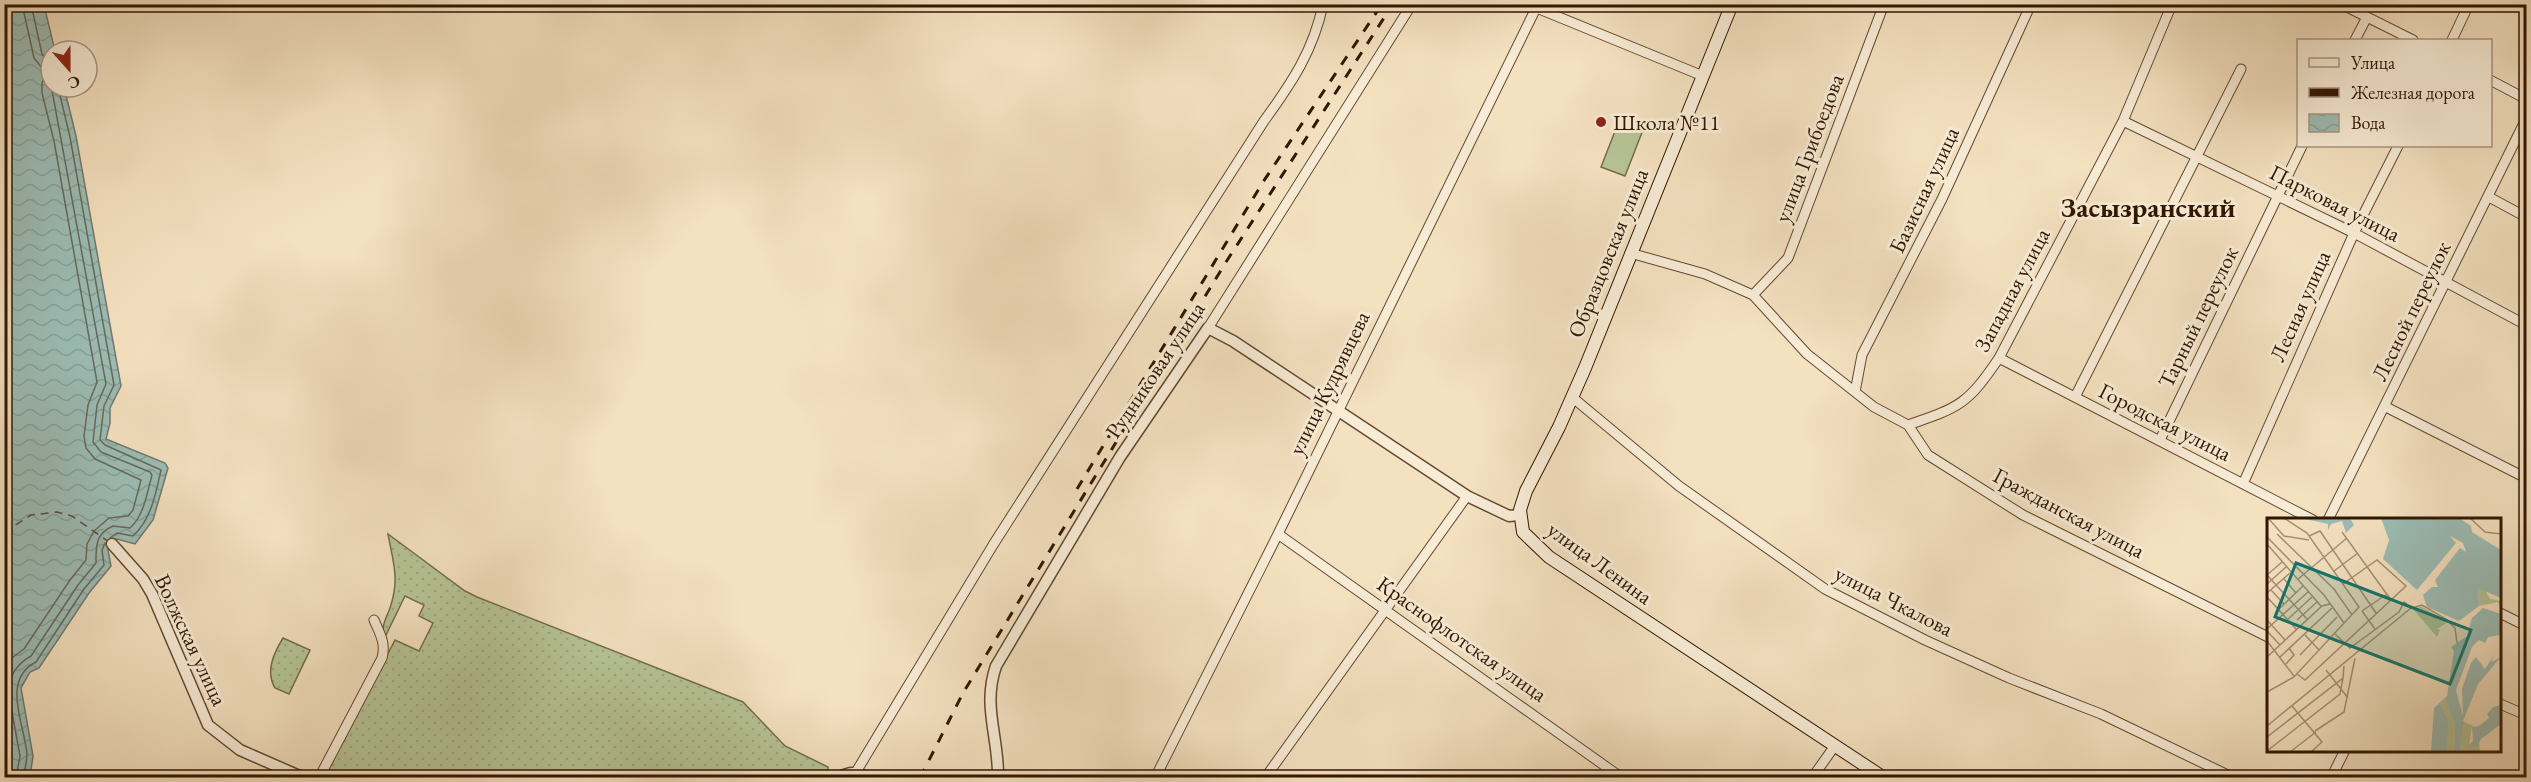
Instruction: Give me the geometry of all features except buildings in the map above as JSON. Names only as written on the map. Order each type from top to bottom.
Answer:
[{"type":"main road","name":"Образцовская улица","points":[[1519,515],[1526,491],[1572,397],[1732,4]]},
{"type":"main road","name":"улица Ленина","points":[[1519,515],[1523,532],[1549,557],[1834,747],[1884,777]]},
{"type":"street","points":[[856,772],[993,545],[1264,121],[1290,84],[1318,31],[1323,4]]},
{"type":"street","name":"Рудниковая улица","points":[[998,777],[998,762],[989,705],[991,680],[996,666],[1120,457],[1208,328],[1412,4]]},
{"type":"street","name":"улица Грибоедова","points":[[1753,295],[1788,258],[1884,4]]},
{"type":"street","name":"Базисная улица","points":[[1855,392],[1862,354],[1942,199],[2031,4]]},
{"type":"street","name":"Западная улица","points":[[1908,424],[1943,413],[1968,399],[1999,358],[2123,121],[2172,4]]},
{"type":"street","points":[[2341,4],[2411,39]]},
{"type":"street","points":[[2452,39],[2469,4]]},
{"type":"street","points":[[1534,6],[1703,76]]},
{"type":"street","name":"улица Кудрявцева","points":[[1160,776],[1534,6]]},
{"type":"street","points":[[2356,39],[2367,17]]},
{"type":"street","points":[[2075,397],[2241,69]]},
{"type":"street","points":[[2492,81],[2526,99]]},
{"type":"street","name":"Лесной переулок","points":[[2329,518],[2386,407],[2526,119]]},
{"type":"street","name":"Парковая улица","points":[[2123,121],[2354,233],[2526,325]]},
{"type":"street","name":"Тарный переулок","points":[[2160,440],[2302,147]]},
{"type":"street","name":"Лесная улица","points":[[2242,484],[2354,233],[2397,147]]},
{"type":"street","points":[[2488,197],[2526,217]]},
{"type":"street","points":[[1630,253],[1705,274],[1753,295],[1808,354],[1874,407],[1908,424]]},
{"type":"street","name":"улица Ленина","points":[[1208,328],[1233,340],[1467,496],[1509,516],[1519,515]]},
{"type":"street","name":"Городская улица","points":[[1999,358],[2311,518]]},
{"type":"street","name":"улица Чкалова","points":[[1572,397],[1679,486],[1825,588],[1925,640],[2009,678],[2101,714],[2234,777]]},
{"type":"street","points":[[2386,407],[2526,478]]},
{"type":"street","name":"Гражданская улица","points":[[1908,424],[1928,455],[2023,515],[2267,637]]},
{"type":"street","points":[[1265,777],[1467,496]]},
{"type":"street","name":"Краснофлотская улица","points":[[1278,534],[1622,777]]},
{"type":"street","name":"Волжская улица","points":[[112,544],[143,579],[152,594],[208,725],[240,750],[304,777]]},
{"type":"street","points":[[2501,614],[2526,627]]},
{"type":"street","points":[[320,777],[382,658],[383,639],[374,620]]},
{"type":"street","points":[[2501,705],[2526,715]]},
{"type":"street","points":[[1812,777],[1834,747]]},
{"type":"street","points":[[2331,777],[2344,752]]},
{"type":"street","points":[[838,777],[856,772],[869,777]]},
{"type":"green space","points":[[1619,121],[1643,130],[1625,176],[1601,167]]},
{"type":"green space","points":[[388,534],[465,591],[477,597],[743,702],[785,746],[828,767],[825,778],[326,778],[329,767],[395,640],[419,651],[433,623],[419,616],[424,605],[405,596],[384,635],[384,624],[395,588]]},
{"type":"green space","points":[[283,638],[310,650],[289,694],[275,688],[271,675],[274,656]]},
{"type":"water","points":[[5,5],[44,5],[52,39],[39,39],[39,99],[67,99],[76,136],[121,386],[110,408],[110,423],[106,439],[165,463],[168,468],[153,520],[135,544],[117,539],[108,550],[111,566],[89,593],[39,668],[30,672],[21,688],[33,756],[30,777],[5,778]]},
{"type":"ferry route","points":[[4,550],[14,526],[31,515],[57,512],[72,516],[109,542]]},
{"type":"railway","points":[[1077,489],[1263,182],[1382,4]]},
{"type":"railway","points":[[920,778],[963,693],[1226,262],[1393,4]]},
{"type":"place","name":"Школа №11","points":[[1601,122]]},
{"type":"district","name":"Засызранский","points":[[2148,207]]}]
